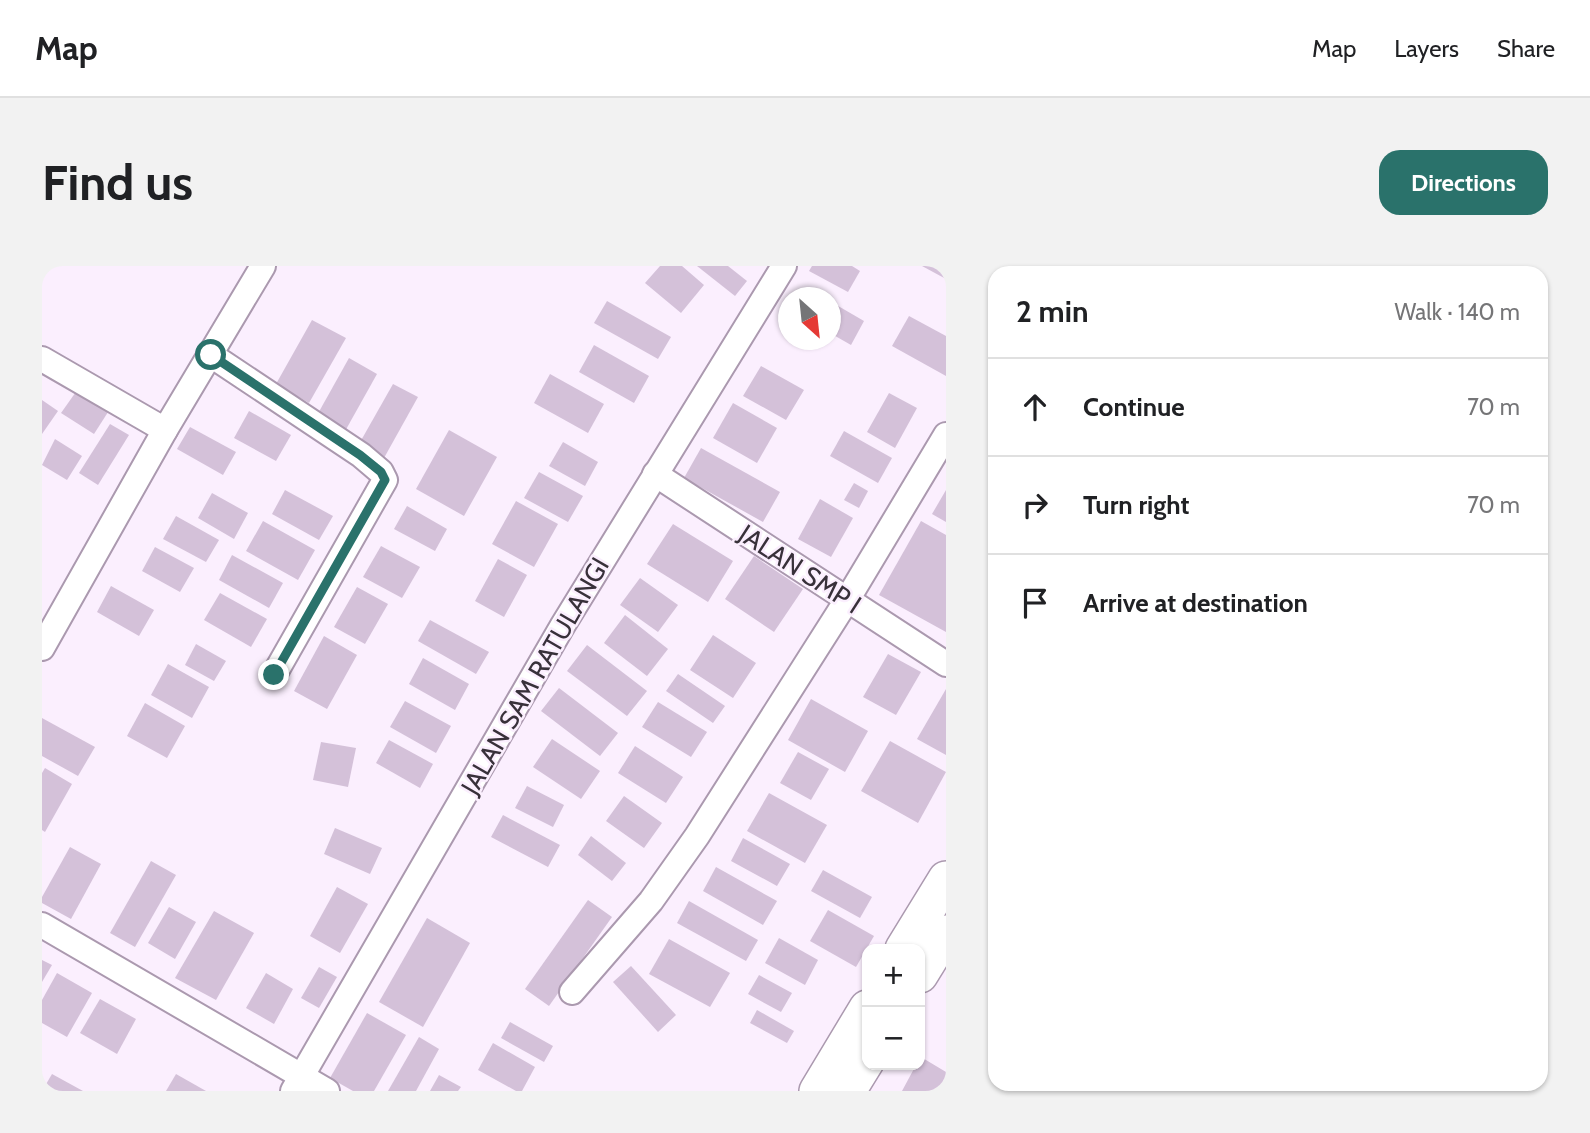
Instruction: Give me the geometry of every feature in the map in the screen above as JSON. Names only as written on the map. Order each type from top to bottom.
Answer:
[{"type":"highway","points":[[906,944],[946,880]]},
{"type":"highway","points":[[925,967],[946,933]]},
{"type":"highway","points":[[817,1091],[862,1016]]},
{"type":"highway","points":[[848,1091],[862,1068]]},
{"type":"street","points":[[42,648],[165,430],[263,266]]},
{"type":"street","name":"JALAN SAM RATULANGI","points":[[298,1084],[563,625],[784,266]]},
{"type":"street","points":[[211,355],[360,455],[381,472],[385,480],[274,675]]},
{"type":"street","points":[[42,359],[165,430]]},
{"type":"street","points":[[572,992],[651,901],[734,780],[946,435]]},
{"type":"street","name":"JALAN SMP I","points":[[655,474],[946,664]]},
{"type":"street","points":[[42,925],[298,1084],[327,1091]]},
{"type":"building","points":[[660,266],[682,266],[704,285],[681,313],[645,283]]},
{"type":"building","points":[[697,266],[728,266],[747,281],[735,296]]},
{"type":"building","points":[[812,266],[852,266],[860,271],[848,292],[809,271]]},
{"type":"building","points":[[922,266],[946,266],[946,279]]},
{"type":"building","points":[[607,301],[671,337],[658,359],[594,323]]},
{"type":"building","points":[[841,308],[864,321],[851,345],[841,339]]},
{"type":"building","points":[[909,316],[946,336],[946,376],[892,346]]},
{"type":"building","points":[[312,320],[346,338],[309,403],[276,384]]},
{"type":"building","points":[[594,345],[649,376],[634,403],[579,372]]},
{"type":"building","points":[[349,358],[377,374],[344,433],[316,417]]},
{"type":"building","points":[[761,366],[804,390],[786,420],[743,396]]},
{"type":"building","points":[[550,374],[604,404],[588,433],[534,403]]},
{"type":"building","points":[[393,384],[418,397],[384,458],[359,444]]},
{"type":"building","points":[[78,389],[110,409],[94,434],[61,413]]},
{"type":"building","points":[[889,393],[917,408],[895,448],[867,432]]},
{"type":"building","points":[[42,400],[58,411],[42,434]]},
{"type":"building","points":[[733,403],[777,428],[757,463],[713,438]]},
{"type":"building","points":[[249,411],[291,435],[276,461],[234,438]]},
{"type":"building","points":[[110,424],[129,435],[98,485],[79,473]]},
{"type":"building","points":[[190,427],[236,452],[223,475],[177,449]]},
{"type":"building","points":[[449,430],[497,457],[464,516],[416,489]]},
{"type":"building","points":[[844,431],[892,458],[878,483],[830,456]]},
{"type":"building","points":[[55,439],[82,456],[67,480],[42,465]]},
{"type":"building","points":[[563,442],[598,462],[585,486],[549,466]]},
{"type":"building","points":[[701,448],[780,492],[763,522],[684,478]]},
{"type":"building","points":[[539,472],[583,496],[568,522],[524,498]]},
{"type":"building","points":[[854,483],[868,491],[859,508],[844,500]]},
{"type":"building","points":[[285,490],[333,516],[319,540],[272,514]]},
{"type":"building","points":[[946,490],[946,522],[932,514]]},
{"type":"building","points":[[212,493],[248,513],[234,539],[198,518]]},
{"type":"building","points":[[820,499],[853,518],[831,557],[798,539]]},
{"type":"building","points":[[516,501],[558,524],[534,567],[492,544]]},
{"type":"building","points":[[407,506],[447,529],[435,551],[394,529]]},
{"type":"building","points":[[176,516],[219,540],[206,562],[163,539]]},
{"type":"building","points":[[263,521],[315,550],[298,580],[246,551]]},
{"type":"building","points":[[921,521],[946,535],[946,632],[879,595]]},
{"type":"building","points":[[673,524],[733,561],[708,602],[647,564]]},
{"type":"building","points":[[381,546],[420,567],[402,598],[363,577]]},
{"type":"building","points":[[155,547],[194,568],[180,592],[142,571]]},
{"type":"building","points":[[232,555],[283,583],[269,608],[219,580]]},
{"type":"building","points":[[754,556],[803,589],[774,632],[725,599]]},
{"type":"building","points":[[498,559],[527,575],[504,617],[475,601]]},
{"type":"building","points":[[640,578],[678,605],[658,632],[620,605]]},
{"type":"building","points":[[111,586],[154,610],[139,636],[97,612]]},
{"type":"building","points":[[357,587],[388,604],[365,644],[334,627]]},
{"type":"building","points":[[220,593],[267,619],[251,647],[204,620]]},
{"type":"building","points":[[625,615],[668,649],[647,676],[604,643]]},
{"type":"building","points":[[430,620],[489,652],[476,674],[418,641]]},
{"type":"building","points":[[713,635],[756,663],[733,698],[690,670]]},
{"type":"building","points":[[324,636],[357,655],[327,709],[294,691]]},
{"type":"building","points":[[196,644],[226,661],[214,681],[185,665]]},
{"type":"building","points":[[587,645],[647,691],[627,716],[567,671]]},
{"type":"building","points":[[888,654],[921,672],[896,715],[863,697]]},
{"type":"building","points":[[423,658],[469,684],[455,710],[409,684]]},
{"type":"building","points":[[168,664],[209,687],[192,718],[151,695]]},
{"type":"building","points":[[678,674],[725,706],[713,723],[666,691]]},
{"type":"building","points":[[559,688],[618,733],[600,756],[541,711]]},
{"type":"building","points":[[946,689],[946,755],[917,739]]},
{"type":"building","points":[[811,699],[868,731],[845,772],[788,740]]},
{"type":"building","points":[[405,701],[451,726],[436,753],[390,727]]},
{"type":"building","points":[[658,702],[707,732],[691,757],[642,727]]},
{"type":"building","points":[[145,703],[185,726],[167,758],[127,736]]},
{"type":"building","points":[[42,718],[95,747],[78,776],[42,756]]},
{"type":"building","points":[[552,739],[600,771],[581,799],[533,767]]},
{"type":"building","points":[[389,740],[433,764],[420,788],[376,763]]},
{"type":"building","points":[[890,741],[946,772],[918,823],[861,791]]},
{"type":"building","points":[[321,742],[356,748],[348,787],[313,780]]},
{"type":"building","points":[[635,746],[683,777],[666,803],[618,773]]},
{"type":"building","points":[[798,752],[829,769],[811,800],[780,783]]},
{"type":"building","points":[[45,768],[72,784],[45,832],[42,830],[42,773]]},
{"type":"building","points":[[527,786],[564,805],[553,827],[515,808]]},
{"type":"building","points":[[769,793],[827,825],[805,863],[747,831]]},
{"type":"building","points":[[624,796],[662,823],[644,848],[606,821]]},
{"type":"building","points":[[503,815],[560,845],[548,867],[491,837]]},
{"type":"building","points":[[335,828],[382,848],[370,874],[324,854]]},
{"type":"building","points":[[591,836],[626,863],[612,881],[578,855]]},
{"type":"building","points":[[743,838],[790,864],[777,886],[731,861]]},
{"type":"building","points":[[70,847],[101,864],[71,919],[42,903],[42,897]]},
{"type":"building","points":[[151,861],[176,875],[135,947],[110,933]]},
{"type":"building","points":[[716,867],[777,901],[763,925],[703,891]]},
{"type":"building","points":[[823,870],[872,897],[860,918],[811,891]]},
{"type":"building","points":[[337,887],[368,904],[340,953],[310,936]]},
{"type":"building","points":[[588,900],[612,917],[549,1006],[525,989]]},
{"type":"building","points":[[689,901],[758,940],[746,961],[677,923]]},
{"type":"building","points":[[169,907],[196,922],[175,959],[148,943]]},
{"type":"building","points":[[828,910],[874,936],[869,944],[862,944],[862,957],[856,967],[810,941]]},
{"type":"building","points":[[214,911],[254,933],[216,1000],[175,978]]},
{"type":"building","points":[[427,918],[470,943],[423,1027],[379,1002]]},
{"type":"building","points":[[779,938],[818,960],[805,985],[765,963]]},
{"type":"building","points":[[669,939],[730,973],[710,1007],[649,974]]},
{"type":"building","points":[[42,960],[52,965],[42,982]]},
{"type":"building","points":[[631,966],[676,1015],[658,1032],[613,982]]},
{"type":"building","points":[[319,967],[337,977],[319,1008],[301,998]]},
{"type":"building","points":[[57,973],[92,993],[67,1037],[42,1023],[42,1000]]},
{"type":"building","points":[[266,973],[293,989],[274,1024],[246,1008]]},
{"type":"building","points":[[759,975],[792,993],[781,1012],[748,994]]},
{"type":"building","points":[[100,999],[136,1019],[117,1054],[80,1033]]},
{"type":"building","points":[[757,1010],[794,1031],[787,1043],[750,1023]]},
{"type":"building","points":[[367,1013],[406,1035],[374,1091],[353,1091],[330,1078]]},
{"type":"building","points":[[510,1022],[553,1046],[544,1062],[501,1038]]},
{"type":"building","points":[[419,1037],[439,1049],[416,1091],[388,1091]]},
{"type":"building","points":[[493,1043],[535,1067],[522,1091],[516,1091],[478,1070]]},
{"type":"building","points":[[925,1059],[946,1072],[946,1091],[902,1091],[913,1070],[925,1070]]},
{"type":"building","points":[[52,1074],[83,1091],[42,1091]]},
{"type":"building","points":[[176,1074],[206,1091],[166,1091]]},
{"type":"building","points":[[439,1075],[461,1087],[458,1091],[430,1091]]},
{"type":"route","points":[[211,355],[360,455],[381,472],[385,480],[371,509],[274,675]]}]
